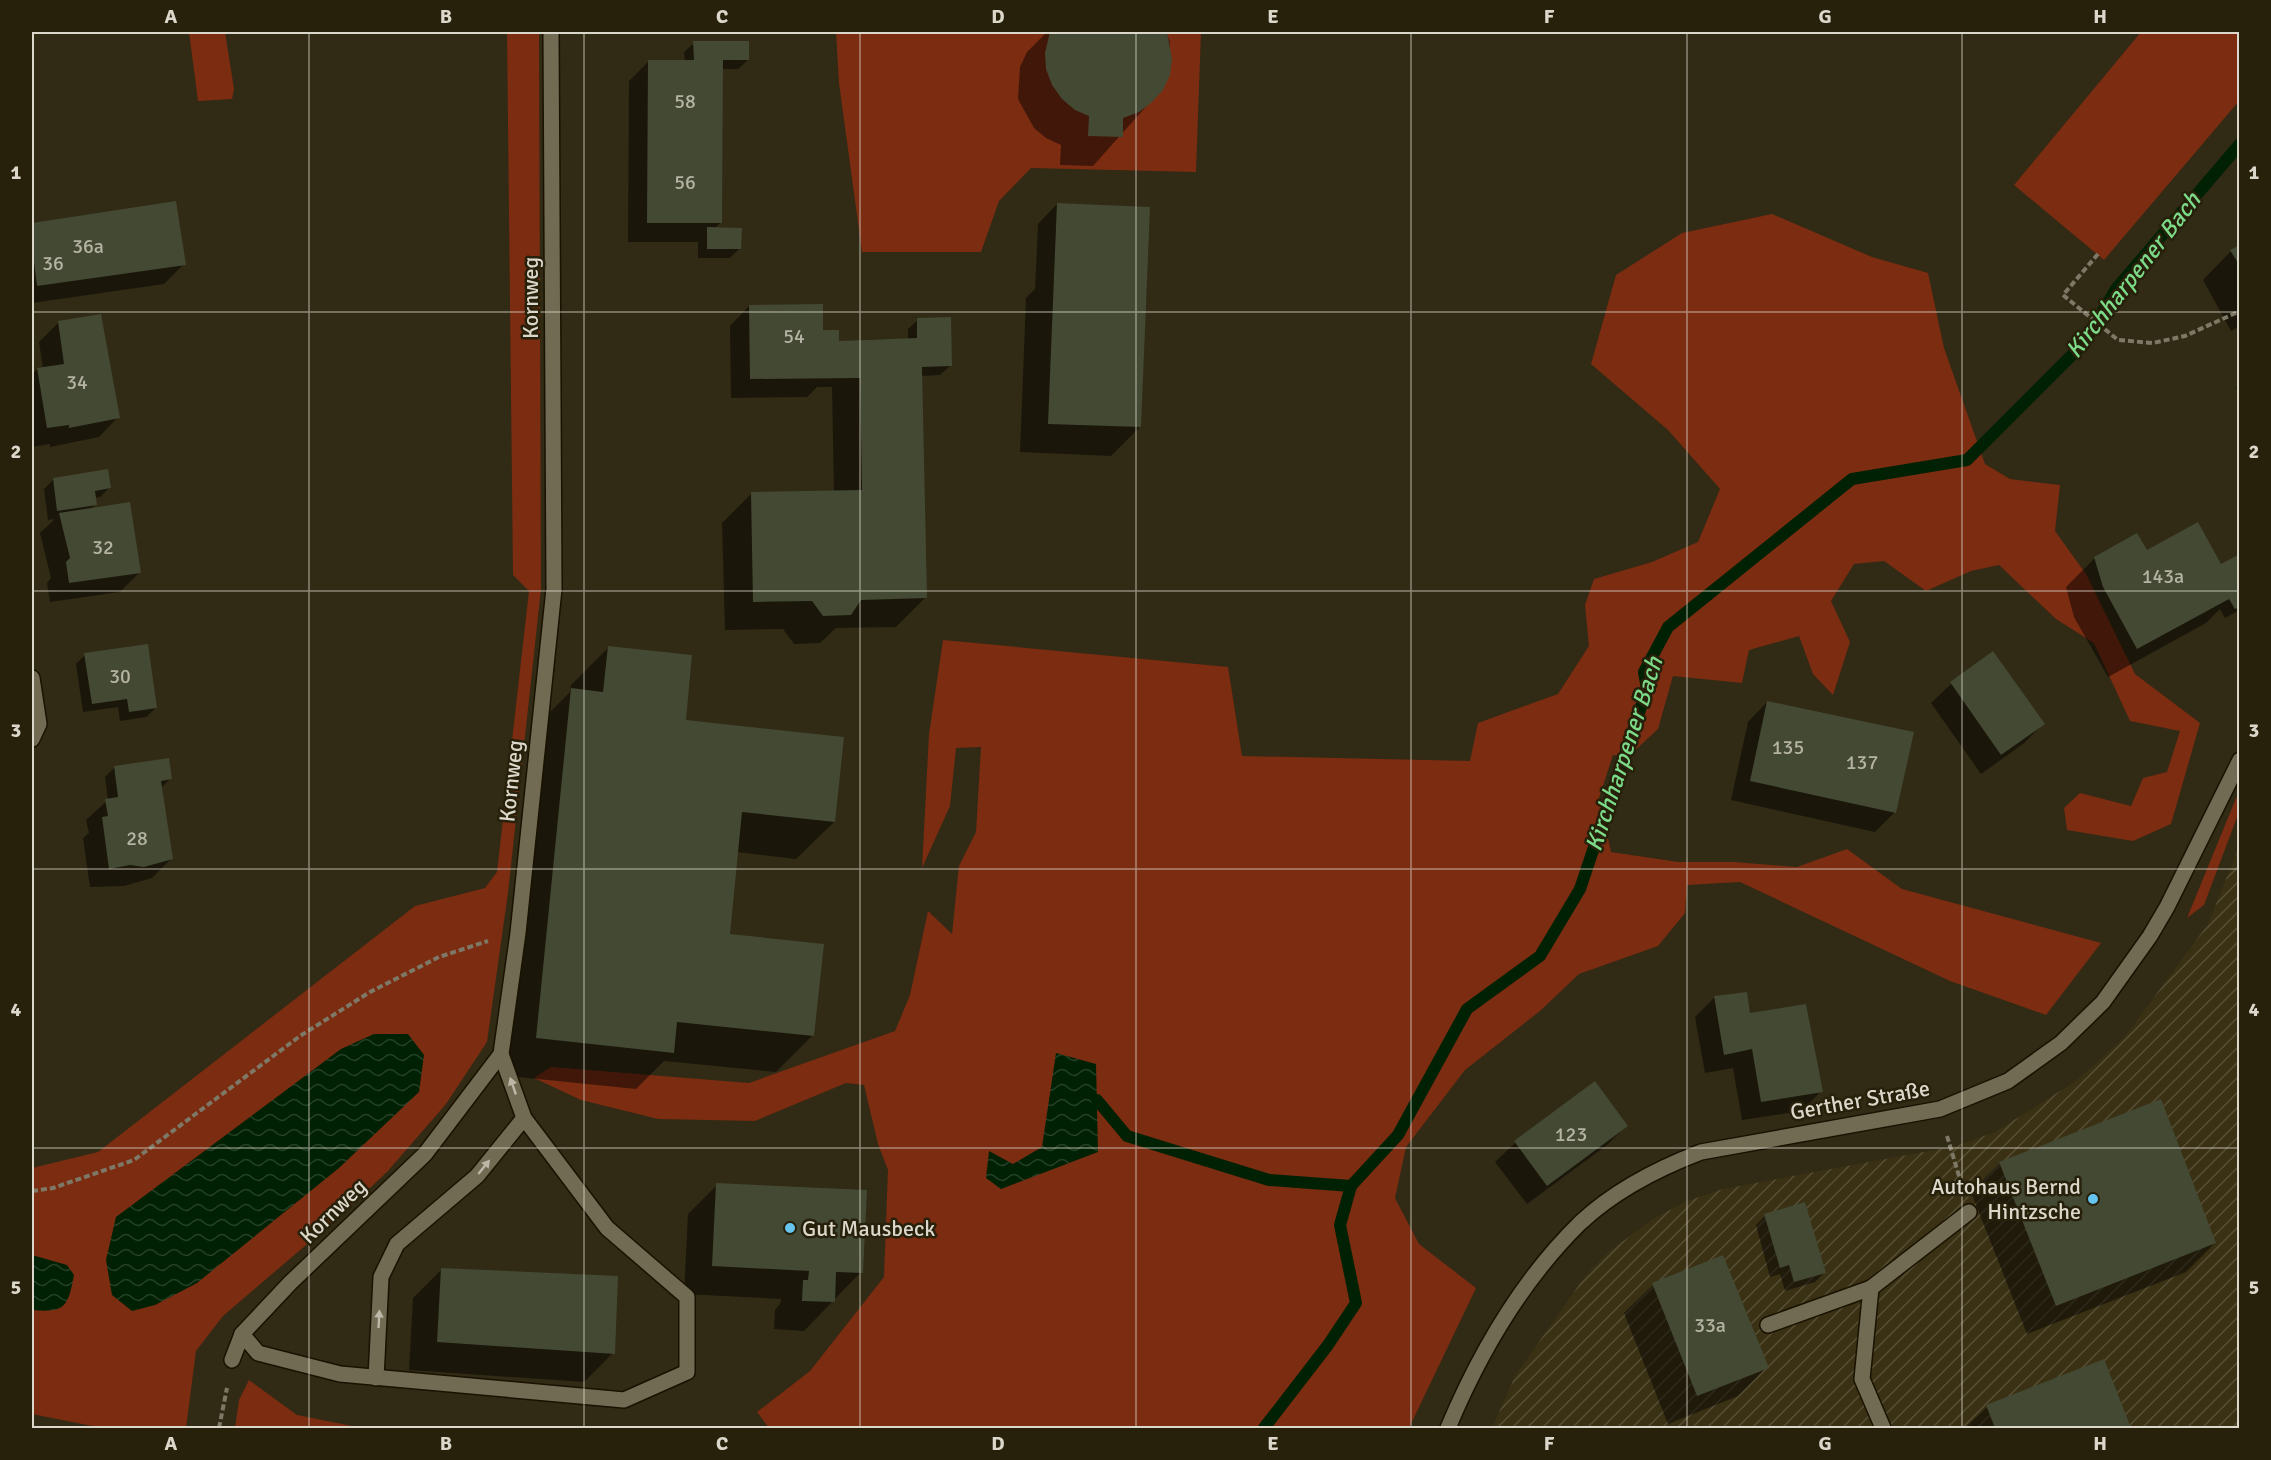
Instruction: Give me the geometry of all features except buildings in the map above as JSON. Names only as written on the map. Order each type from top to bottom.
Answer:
[{"type":"street","name":"Kornweg","points":[[232,1360],[242,1334],[290,1283],[425,1154],[501,1054],[518,933],[554,589],[551,32]]},
{"type":"street","points":[[32,678],[39,724],[32,739]]},
{"type":"street","name":"Gerther Straße","points":[[1448,1428],[1470,1377],[1487,1348],[1505,1318],[1552,1254],[1581,1222],[1627,1188],[1676,1161],[1701,1152],[1940,1109],[2008,1081],[2061,1043],[2103,1002],[2150,936],[2168,907],[2240,760]]},
{"type":"street","points":[[242,1334],[258,1353],[340,1374],[624,1400],[687,1372],[687,1296],[607,1228],[524,1118],[501,1054]]},
{"type":"street","points":[[376,1378],[381,1277],[397,1244],[477,1176],[524,1118]]},
{"type":"street","points":[[1768,1325],[1870,1288],[1969,1212]]},
{"type":"street","points":[[1870,1288],[1862,1379],[1883,1428]]},
{"type":"path","points":[[2098,254],[2063,295],[2118,340],[2153,343],[2185,336],[2240,311]]},
{"type":"path","points":[[32,1191],[53,1188],[134,1160],[300,1036],[370,992],[439,957],[518,933]]},
{"type":"path","points":[[1947,1135],[1959,1173]]},
{"type":"path","points":[[219,1428],[232,1360]]},
{"type":"shaded area","points":[[189,32],[225,32],[234,89],[232,99],[198,101]]},
{"type":"shaded area","points":[[507,32],[539,32],[541,589],[508,893],[487,1042],[446,1104],[387,1172],[340,1216],[223,1316],[196,1351],[186,1428],[102,1428],[32,1414],[32,1168],[98,1152],[415,906],[485,888],[497,872],[529,591],[513,575]]},
{"type":"shaded area","points":[[836,32],[1201,32],[1196,172],[1031,168],[999,201],[981,252],[862,252],[839,83]]},
{"type":"shaded area","points":[[2141,32],[2239,32],[2239,101],[2104,260],[2014,185]]},
{"type":"shaded area","points":[[1772,214],[1872,257],[1928,273],[1944,348],[1985,464],[2010,479],[2060,485],[2055,531],[2086,574],[2135,674],[2200,723],[2171,824],[2133,841],[2067,830],[2064,808],[2080,793],[2131,806],[2143,778],[2167,772],[2180,731],[2130,721],[2094,643],[2056,619],[1999,565],[1971,571],[1926,591],[1884,561],[1854,564],[1831,601],[1850,642],[1833,695],[1813,674],[1799,636],[1749,650],[1742,683],[1673,676],[1658,729],[1628,757],[1613,755],[1599,798],[1611,852],[1678,862],[1734,862],[1797,867],[1847,849],[1902,889],[2101,943],[2046,1015],[1950,981],[1740,882],[1687,885],[1685,913],[1658,946],[1579,974],[1540,1011],[1465,1070],[1406,1147],[1395,1198],[1419,1244],[1476,1288],[1409,1428],[769,1428],[757,1412],[810,1371],[884,1277],[888,1170],[878,1144],[864,1085],[846,1083],[755,1121],[658,1119],[581,1100],[534,1078],[551,1067],[749,1083],[895,1031],[910,995],[928,911],[952,934],[959,866],[976,832],[981,747],[956,748],[950,806],[922,868],[929,734],[943,640],[1228,667],[1242,756],[1470,761],[1478,723],[1558,694],[1589,646],[1585,605],[1594,579],[1652,562],[1698,542],[1720,489],[1668,430],[1591,364],[1616,275],[1682,233]]},
{"type":"shaded area","points":[[2239,791],[2239,812],[2204,905],[2187,918]]},
{"type":"shaded area","points":[[2239,847],[2239,1428],[1492,1428],[1515,1376],[1583,1279],[1607,1253],[1653,1219],[1687,1201],[1723,1189],[1956,1146],[1995,1132],[2076,1081],[2124,1038],[2208,924]]},
{"type":"shaded area","points":[[249,1380],[297,1415],[362,1428],[235,1428],[239,1400]]},
{"type":"water","points":[[374,1034],[408,1034],[424,1055],[419,1092],[339,1168],[197,1283],[155,1305],[132,1311],[112,1295],[106,1260],[116,1217],[341,1049]]},
{"type":"water","points":[[1056,1053],[1096,1064],[1098,1152],[1001,1189],[986,1178],[989,1151],[1013,1164],[1042,1147]]},
{"type":"water","points":[[32,1255],[67,1265],[74,1275],[70,1294],[64,1305],[59,1308],[43,1311],[32,1310]]},
{"type":"waterway","name":"Kirchharpener Bach","points":[[1264,1428],[1328,1345],[1356,1303],[1340,1225],[1351,1186],[1398,1135],[1467,1009],[1540,956],[1580,889],[1647,689],[1644,672],[1668,627],[1852,479],[1967,460],[2084,343],[2116,289],[2240,144]]},
{"type":"waterway","points":[[1097,1100],[1127,1136],[1269,1180],[1351,1186]]},
{"type":"place","name":"Autohaus Bernd Hintzsche","points":[[2093,1199]]},
{"type":"place","name":"Gut Mausbeck","points":[[790,1228]]}]
